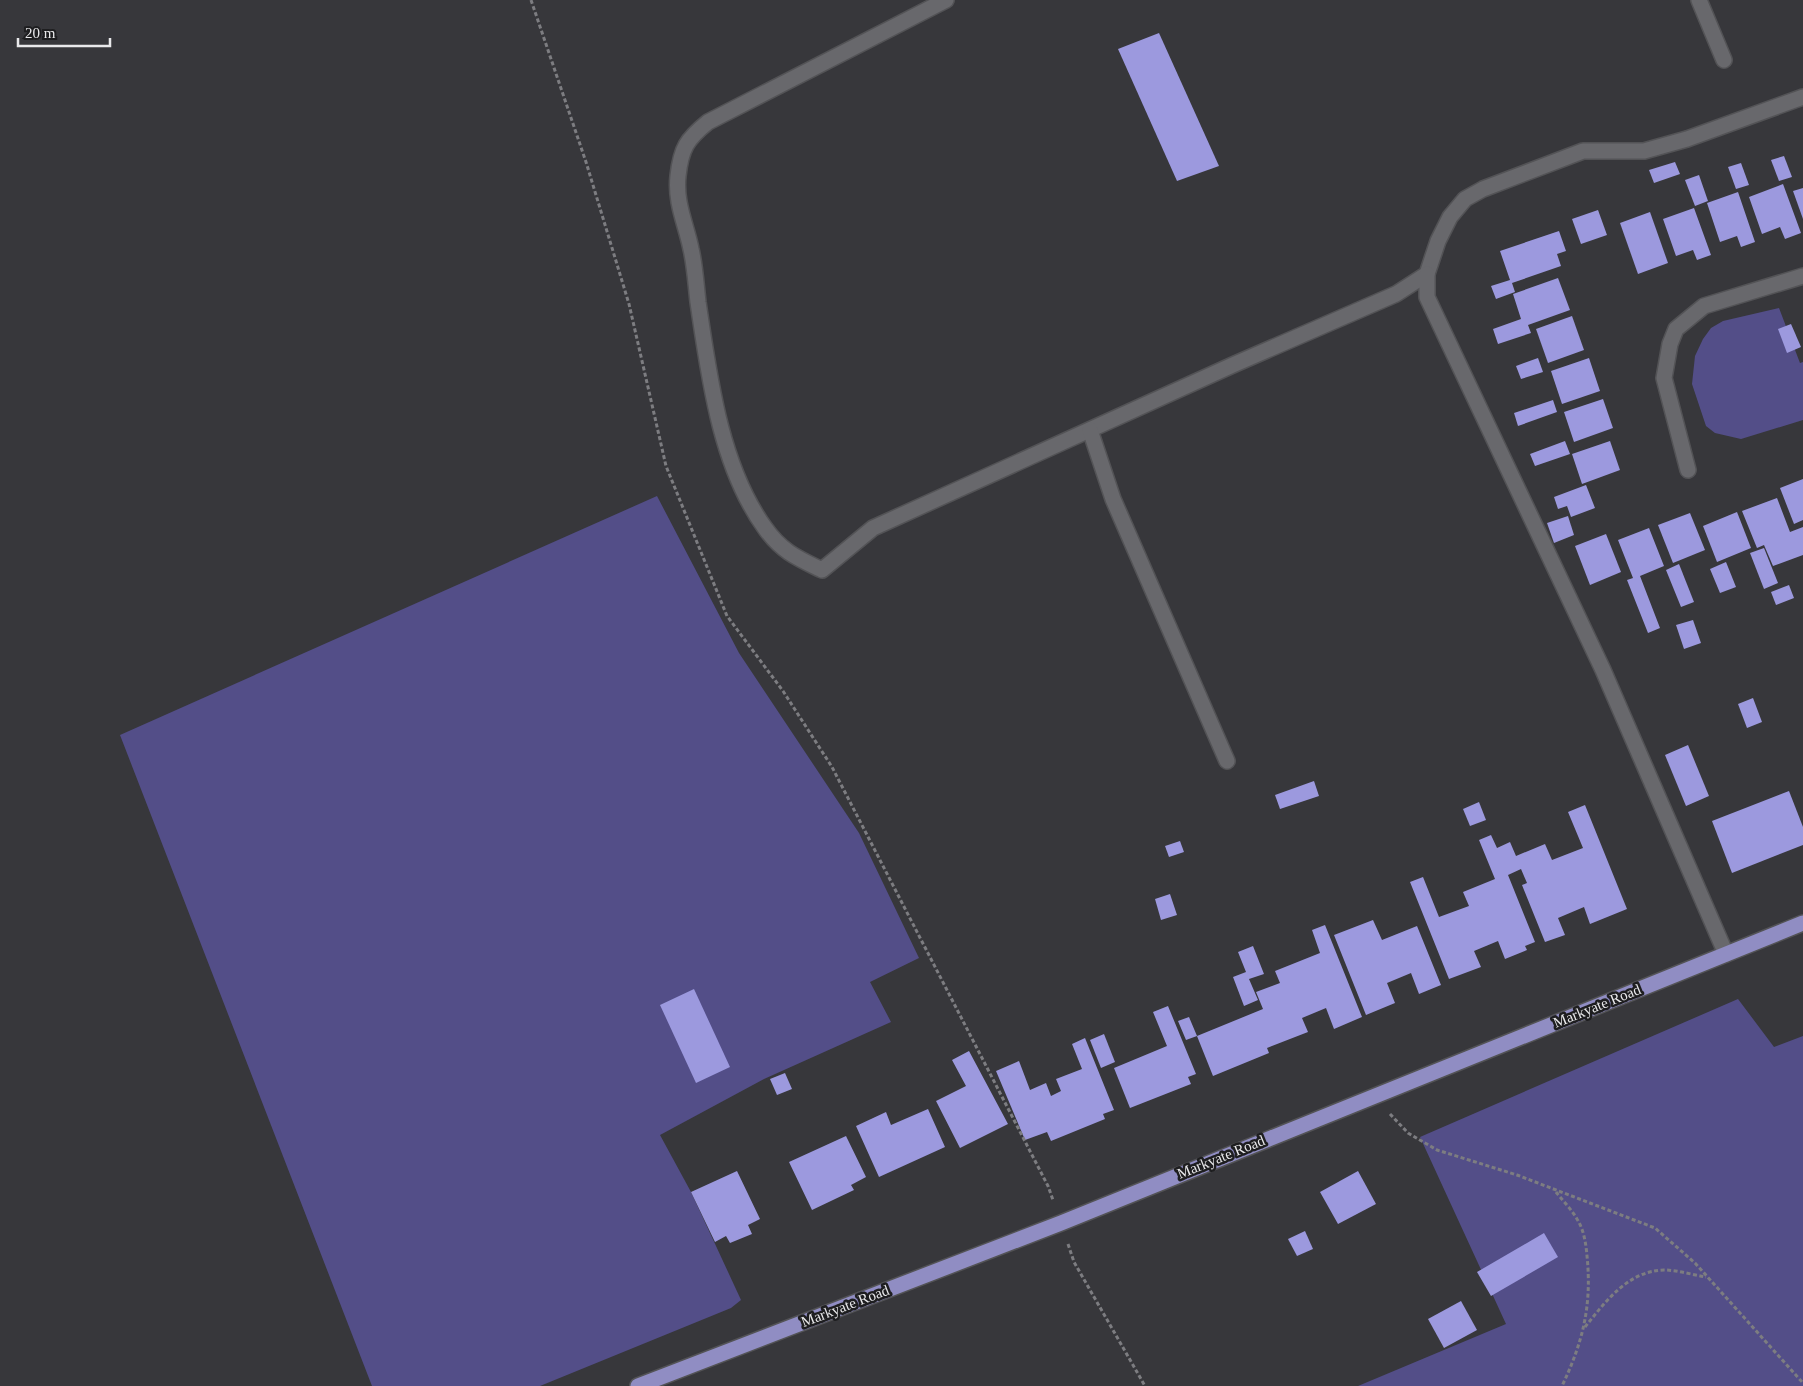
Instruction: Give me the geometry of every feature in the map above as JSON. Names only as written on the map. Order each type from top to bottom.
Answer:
[{"type":"main road","name":"Markyate Road","points":[[638,1386],[1061,1223],[1803,923]]},
{"type":"street","points":[[946,0],[708,122],[690,136],[682,156],[677,194],[681,217],[692,250],[708,368],[724,439],[749,501],[764,528],[785,553],[822,570],[874,528],[1235,364],[1396,294],[1427,274]]},
{"type":"street","points":[[1698,0],[1724,60]]},
{"type":"street","points":[[1726,954],[1603,670],[1427,297],[1427,274],[1438,241],[1450,217],[1465,199],[1483,189],[1583,151],[1644,151],[1687,139],[1803,97]]},
{"type":"street","points":[[1688,470],[1664,378],[1670,344],[1676,329],[1704,306],[1803,276]]},
{"type":"street","points":[[1090,430],[1113,500],[1226,761]]},
{"type":"path","points":[[531,0],[586,162],[629,304],[666,466],[727,616],[783,691],[832,767],[1048,1186],[1074,1262],[1145,1386]]},
{"type":"path","points":[[1384,1092],[1390,1117],[1408,1133],[1437,1150],[1517,1175],[1556,1192],[1624,1215],[1655,1228],[1695,1263],[1803,1383]]},
{"type":"path","points":[[1556,1192],[1578,1220],[1586,1244],[1590,1285],[1585,1327],[1562,1386]]},
{"type":"path","points":[[1585,1327],[1615,1290],[1645,1274],[1665,1270],[1708,1277]]},
{"type":"shaded area","points":[[1779,308],[1800,363],[1803,362],[1803,420],[1741,439],[1715,433],[1706,426],[1692,384],[1695,356],[1703,339],[1711,328],[1723,321]]},
{"type":"shaded area","points":[[657,496],[739,653],[859,833],[919,958],[870,982],[891,1022],[764,1079],[660,1135],[691,1192],[741,1300],[731,1308],[540,1386],[372,1386],[120,735]]},
{"type":"shaded area","points":[[1738,999],[1774,1047],[1803,1036],[1803,1386],[1358,1386],[1506,1324],[1420,1137]]},
{"type":"building","points":[[1159,33],[1219,166],[1177,181],[1118,49]]},
{"type":"building","points":[[1784,156],[1792,177],[1779,181],[1771,160]]},
{"type":"building","points":[[1675,162],[1680,174],[1654,183],[1649,170]]},
{"type":"building","points":[[1741,163],[1749,185],[1736,189],[1728,167]]},
{"type":"building","points":[[1699,175],[1708,201],[1695,206],[1685,180]]},
{"type":"building","points":[[1783,184],[1801,233],[1785,239],[1780,227],[1762,234],[1749,197]]},
{"type":"building","points":[[1803,188],[1803,219],[1793,191]]},
{"type":"building","points":[[1738,192],[1755,242],[1741,247],[1737,236],[1720,242],[1707,203]]},
{"type":"building","points":[[1694,208],[1711,255],[1697,260],[1693,250],[1676,256],[1663,219]]},
{"type":"building","points":[[1598,210],[1607,235],[1581,244],[1572,219]]},
{"type":"building","points":[[1650,212],[1668,263],[1638,274],[1620,223]]},
{"type":"building","points":[[1559,231],[1566,251],[1557,254],[1561,266],[1512,283],[1515,292],[1496,299],[1491,286],[1510,280],[1500,251]]},
{"type":"building","points":[[1558,278],[1570,310],[1528,325],[1531,333],[1498,344],[1493,329],[1521,319],[1513,294]]},
{"type":"building","points":[[1572,316],[1584,350],[1548,363],[1536,329]]},
{"type":"building","points":[[1791,324],[1801,347],[1787,353],[1778,329]]},
{"type":"building","points":[[1538,358],[1543,372],[1521,379],[1516,366]]},
{"type":"building","points":[[1589,358],[1600,391],[1562,404],[1551,371]]},
{"type":"building","points":[[1603,399],[1613,428],[1574,442],[1564,412]]},
{"type":"building","points":[[1553,400],[1557,412],[1518,426],[1514,413]]},
{"type":"building","points":[[1565,441],[1570,454],[1535,466],[1530,454]]},
{"type":"building","points":[[1610,441],[1620,470],[1582,484],[1572,454]]},
{"type":"building","points":[[1803,479],[1803,520],[1794,524],[1780,488]]},
{"type":"building","points":[[1586,485],[1595,508],[1571,517],[1567,506],[1558,509],[1554,497]]},
{"type":"building","points":[[1777,498],[1790,532],[1803,527],[1803,555],[1773,566],[1764,545],[1757,548],[1742,511]]},
{"type":"building","points":[[1737,512],[1751,548],[1717,562],[1703,526]]},
{"type":"building","points":[[1690,513],[1705,550],[1673,563],[1658,525]]},
{"type":"building","points":[[1568,516],[1574,535],[1554,543],[1547,523]]},
{"type":"building","points":[[1649,528],[1664,566],[1640,576],[1660,628],[1648,633],[1627,580],[1633,578],[1618,540]]},
{"type":"building","points":[[1606,534],[1621,572],[1590,585],[1575,546]]},
{"type":"building","points":[[1764,548],[1778,583],[1764,589],[1750,553]]},
{"type":"building","points":[[1726,562],[1736,587],[1720,593],[1710,569]]},
{"type":"building","points":[[1679,564],[1694,602],[1681,607],[1666,570]]},
{"type":"building","points":[[1789,585],[1794,598],[1776,605],[1771,592]]},
{"type":"building","points":[[1693,620],[1701,643],[1684,649],[1676,625]]},
{"type":"building","points":[[1753,698],[1762,722],[1747,728],[1738,704]]},
{"type":"building","points":[[1688,745],[1709,796],[1686,806],[1665,755]]},
{"type":"building","points":[[1314,781],[1319,796],[1280,809],[1275,795]]},
{"type":"building","points":[[1789,791],[1803,827],[1803,845],[1732,873],[1712,821]]},
{"type":"building","points":[[1479,802],[1486,820],[1470,826],[1463,809]]},
{"type":"building","points":[[1585,805],[1627,909],[1590,924],[1584,907],[1558,918],[1565,935],[1545,942],[1522,885],[1527,883],[1521,869],[1508,875],[1535,942],[1525,946],[1527,950],[1505,959],[1498,941],[1474,951],[1481,967],[1449,979],[1410,882],[1423,877],[1439,917],[1469,906],[1463,892],[1495,879],[1479,840],[1491,835],[1497,848],[1510,842],[1516,856],[1545,844],[1552,860],[1583,848],[1568,812]]},
{"type":"building","points":[[1180,841],[1184,852],[1169,857],[1165,846]]},
{"type":"building","points":[[1170,894],[1177,915],[1161,920],[1155,899]]},
{"type":"building","points":[[1373,920],[1382,940],[1417,926],[1441,985],[1419,994],[1411,973],[1387,983],[1395,1003],[1366,1015],[1334,935]]},
{"type":"building","points":[[1325,925],[1362,1017],[1334,1029],[1326,1008],[1302,1018],[1308,1032],[1267,1048],[1269,1053],[1213,1076],[1197,1036],[1263,1009],[1256,992],[1280,983],[1275,971],[1320,953],[1312,930]]},
{"type":"building","points":[[1253,946],[1264,974],[1249,979],[1258,1000],[1244,1006],[1233,977],[1246,972],[1238,952]]},
{"type":"building","points":[[694,989],[730,1067],[696,1083],[660,1005]]},
{"type":"building","points":[[1168,1006],[1196,1074],[1188,1077],[1191,1084],[1130,1108],[1114,1068],[1167,1046],[1153,1012]]},
{"type":"building","points":[[1189,1017],[1197,1036],[1186,1040],[1178,1021]]},
{"type":"building","points":[[1104,1034],[1115,1062],[1101,1068],[1090,1040]]},
{"type":"building","points":[[1085,1038],[1114,1110],[1103,1114],[1105,1119],[1051,1141],[1047,1132],[1025,1140],[996,1071],[1019,1061],[1030,1090],[1046,1083],[1051,1096],[1061,1091],[1056,1079],[1082,1069],[1072,1044]]},
{"type":"building","points":[[969,1051],[1008,1124],[960,1148],[936,1101],[966,1086],[952,1060]]},
{"type":"building","points":[[785,1073],[792,1089],[777,1095],[770,1079]]},
{"type":"building","points":[[928,1109],[945,1147],[879,1177],[856,1126],[886,1112],[891,1125]]},
{"type":"building","points":[[846,1136],[866,1177],[851,1185],[854,1190],[812,1210],[789,1162]]},
{"type":"building","points":[[737,1171],[760,1219],[748,1225],[752,1234],[730,1243],[726,1236],[715,1242],[691,1192]]},
{"type":"building","points":[[1358,1171],[1376,1204],[1338,1224],[1320,1192]]},
{"type":"building","points":[[1305,1231],[1313,1249],[1297,1256],[1288,1239]]},
{"type":"building","points":[[1544,1233],[1558,1257],[1491,1296],[1477,1272]]},
{"type":"building","points":[[1461,1301],[1477,1330],[1444,1348],[1428,1319]]}]
